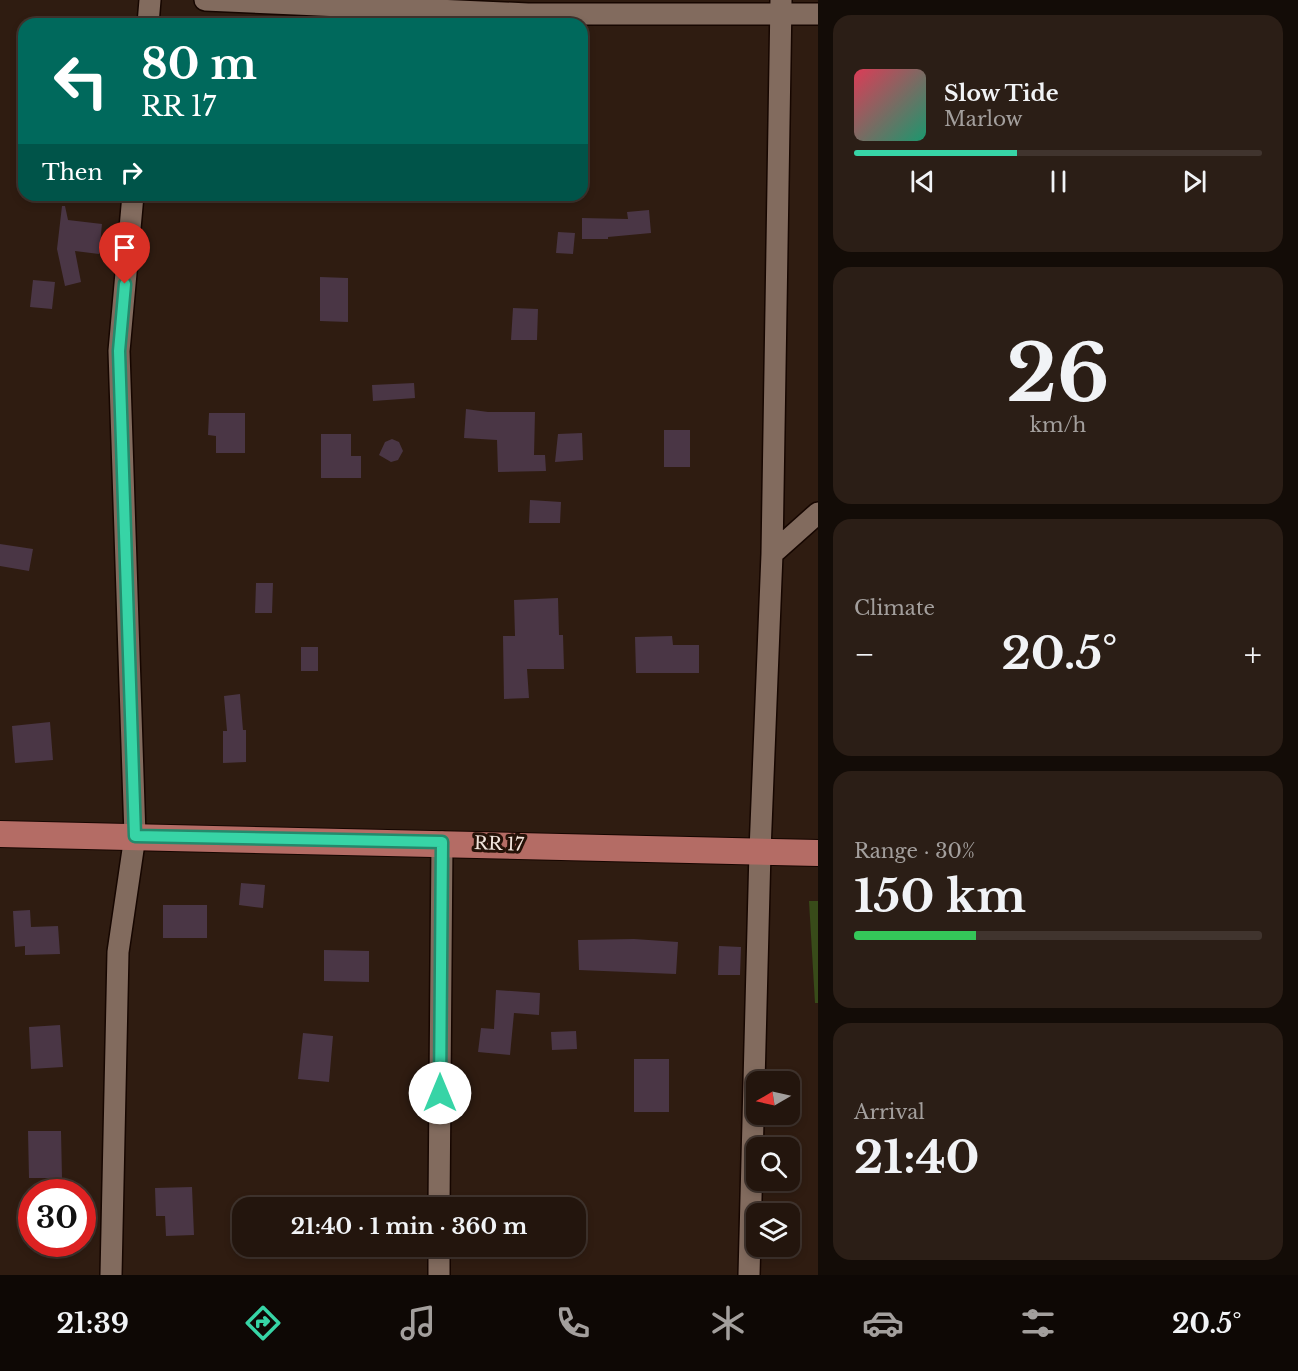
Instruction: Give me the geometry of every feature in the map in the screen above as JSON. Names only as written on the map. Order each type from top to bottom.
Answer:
[{"type":"main road","name":"RR 17","points":[[0,834],[442,842],[818,853]]},
{"type":"street","points":[[148,18],[150,0]]},
{"type":"street","points":[[205,0],[528,14],[781,7],[818,14]]},
{"type":"street","points":[[749,1275],[760,851],[772,554],[781,7]]},
{"type":"street","points":[[111,1275],[118,952],[135,836],[119,351],[132,201]]},
{"type":"street","points":[[772,554],[818,513]]},
{"type":"street","points":[[440,1197],[442,842]]},
{"type":"street","points":[[439,1257],[439,1275]]},
{"type":"green space","points":[[809,901],[818,901],[818,1003],[815,1003]]},
{"type":"building","points":[[62,206],[65,206],[68,220],[102,224],[99,254],[75,251],[81,282],[65,286],[57,249]]},
{"type":"building","points":[[649,210],[651,233],[608,237],[608,239],[582,239],[582,218],[628,219],[627,212]]},
{"type":"building","points":[[558,232],[575,233],[573,254],[556,253]]},
{"type":"building","points":[[320,277],[348,278],[348,322],[320,321]]},
{"type":"building","points":[[33,280],[55,282],[52,309],[30,307]]},
{"type":"building","points":[[513,308],[538,309],[537,340],[511,340]]},
{"type":"building","points":[[414,383],[415,398],[373,401],[372,385]]},
{"type":"building","points":[[466,409],[488,412],[535,412],[534,455],[545,455],[546,471],[498,472],[497,440],[464,438]]},
{"type":"building","points":[[209,413],[245,413],[245,453],[216,453],[216,436],[208,435]]},
{"type":"building","points":[[664,430],[690,430],[690,467],[664,467]]},
{"type":"building","points":[[582,433],[583,460],[555,462],[558,434]]},
{"type":"building","points":[[321,434],[351,434],[351,456],[361,456],[361,478],[321,478]]},
{"type":"building","points":[[392,439],[399,442],[403,451],[398,460],[391,462],[379,455],[385,442]]},
{"type":"building","points":[[530,500],[561,502],[560,523],[529,523]]},
{"type":"building","points":[[0,544],[33,549],[29,571],[0,566]]},
{"type":"building","points":[[256,583],[273,583],[272,613],[255,613]]},
{"type":"building","points":[[558,598],[559,635],[563,635],[564,669],[527,669],[529,698],[504,699],[503,636],[515,636],[514,600]]},
{"type":"building","points":[[672,636],[673,645],[699,645],[699,673],[636,673],[635,637]]},
{"type":"building","points":[[301,647],[318,647],[318,671],[301,671]]},
{"type":"building","points":[[240,694],[243,730],[246,730],[246,762],[223,763],[223,731],[227,731],[224,696]]},
{"type":"building","points":[[50,722],[53,760],[15,763],[12,726]]},
{"type":"building","points":[[241,883],[265,885],[263,908],[239,905]]},
{"type":"building","points":[[163,905],[207,905],[207,938],[163,938]]},
{"type":"building","points":[[30,910],[31,927],[58,926],[60,954],[25,955],[25,946],[15,947],[13,911]]},
{"type":"building","points":[[634,939],[678,942],[676,974],[579,970],[578,940]]},
{"type":"building","points":[[719,946],[741,947],[740,975],[718,975]]},
{"type":"building","points":[[324,950],[369,951],[369,982],[324,981]]},
{"type":"building","points":[[496,990],[540,993],[539,1015],[514,1013],[510,1055],[478,1052],[481,1028],[494,1029]]},
{"type":"building","points":[[60,1025],[63,1067],[31,1069],[29,1027]]},
{"type":"building","points":[[576,1031],[577,1049],[552,1050],[551,1032]]},
{"type":"building","points":[[303,1033],[333,1036],[329,1082],[298,1079]]},
{"type":"building","points":[[634,1059],[669,1059],[669,1112],[634,1112]]},
{"type":"building","points":[[28,1131],[61,1131],[62,1178],[29,1178]]},
{"type":"building","points":[[192,1187],[194,1235],[166,1236],[165,1216],[156,1216],[155,1188]]},
{"type":"route","points":[[125,284],[119,351],[135,836],[442,842],[440,1093]]}]
